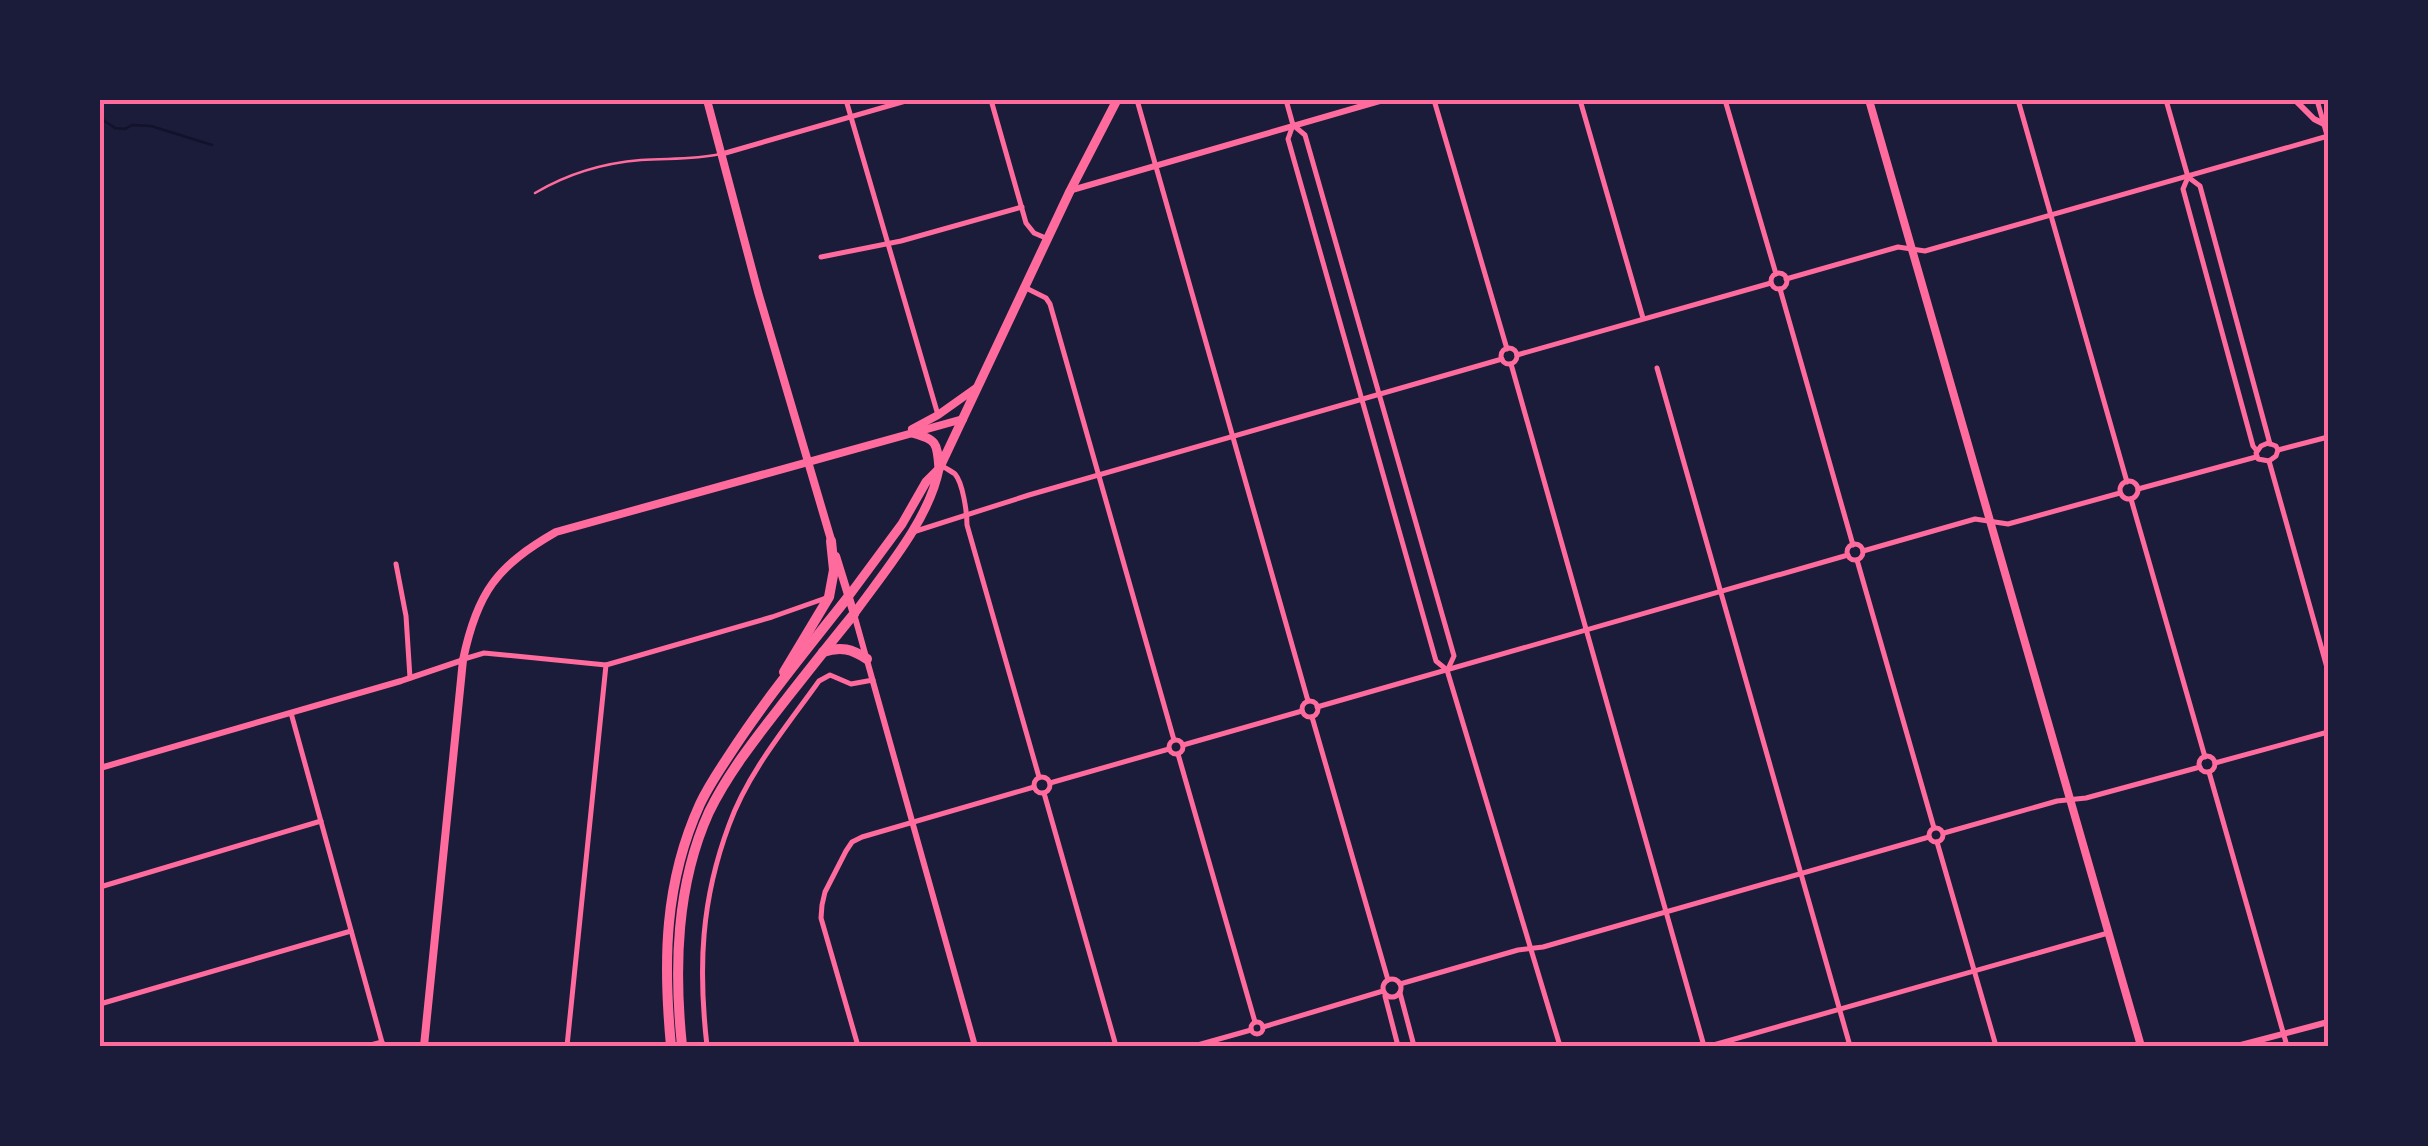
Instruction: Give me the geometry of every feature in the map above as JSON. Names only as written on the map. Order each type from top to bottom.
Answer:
[{"type":"highway","points":[[774,692],[790,657],[829,597],[834,570],[832,541]]},
{"type":"highway","points":[[670,1046],[666,937],[672,894],[699,806],[743,734],[848,597]]},
{"type":"highway","points":[[682,1046],[678,954],[685,891],[698,838],[741,758],[854,614]]},
{"type":"highway","points":[[822,652],[847,648],[867,659]]},
{"type":"main road","points":[[707,100],[758,292],[854,614]]},
{"type":"main road","points":[[854,614],[910,533],[935,487],[940,467],[1116,100]]},
{"type":"main road","points":[[1869,100],[2142,1046]]},
{"type":"main road","points":[[900,436],[979,385]]},
{"type":"main road","points":[[935,427],[938,415]]},
{"type":"main road","points":[[424,1046],[463,660],[475,610],[503,570],[517,556],[556,532],[963,419]]},
{"type":"main road","points":[[912,433],[935,442],[940,467]]},
{"type":"main road","points":[[848,597],[940,467]]},
{"type":"street","points":[[846,100],[938,415]]},
{"type":"street","points":[[722,154],[909,100]]},
{"type":"street","points":[[991,100],[1026,224],[1048,239]]},
{"type":"street","points":[[1137,100],[1308,702]]},
{"type":"street","points":[[1286,100],[1293,126],[1288,139],[1436,661],[1447,670],[1560,1046]]},
{"type":"street","points":[[1070,191],[1383,100]]},
{"type":"street","points":[[1434,100],[1507,349]]},
{"type":"street","points":[[1580,100],[1643,318]]},
{"type":"street","points":[[1726,100],[1776,274]]},
{"type":"street","points":[[2018,100],[2126,482]]},
{"type":"street","points":[[2166,100],[2188,176],[2200,186],[2270,444]]},
{"type":"street","points":[[2294,100],[2326,126]]},
{"type":"street","points":[[1786,278],[1898,247],[1926,251],[2328,137],[2316,100]]},
{"type":"street","points":[[1293,126],[1305,135],[1454,656],[1447,670]]},
{"type":"street","points":[[2188,176],[2183,190],[2253,446],[2261,460],[2269,461],[2278,450]]},
{"type":"street","points":[[822,257],[901,242],[1022,207]]},
{"type":"street","points":[[1776,274],[1786,278],[1786,285],[1780,289],[1770,283],[1776,274]]},
{"type":"street","points":[[1517,355],[1770,283]]},
{"type":"street","points":[[1026,288],[1050,304],[1174,740]]},
{"type":"street","points":[[1780,289],[1852,545]]},
{"type":"street","points":[[1507,349],[1517,355],[1511,364],[1502,359],[1502,352],[1507,349]]},
{"type":"street","points":[[910,533],[1502,359]]},
{"type":"street","points":[[1511,364],[1666,912],[1708,1046],[2108,933]]},
{"type":"street","points":[[1657,368],[1850,1046]]},
{"type":"street","points":[[2278,450],[2328,437]]},
{"type":"street","points":[[2138,489],[2256,454],[2261,446],[2270,444],[2278,450]]},
{"type":"street","points":[[2269,461],[2328,671]]},
{"type":"street","points":[[940,467],[957,476],[967,524],[1040,777]]},
{"type":"street","points":[[2120,493],[2126,482],[2138,489]]},
{"type":"street","points":[[2120,493],[2131,499],[2138,489]]},
{"type":"street","points":[[1863,551],[1975,519],[2008,524],[2120,493]]},
{"type":"street","points":[[2131,499],[2205,757]]},
{"type":"street","points":[[1852,545],[1859,545],[1863,551],[1857,560],[1848,555],[1852,545]]},
{"type":"street","points":[[1317,707],[1848,555]]},
{"type":"street","points":[[1857,560],[1934,828]]},
{"type":"street","points":[[396,564],[406,616],[410,678]]},
{"type":"street","points":[[100,768],[484,654],[606,665],[829,597]]},
{"type":"street","points":[[854,614],[975,1046]]},
{"type":"street","points":[[567,1046],[606,665]]},
{"type":"street","points":[[706,1046],[700,970],[702,932],[729,823],[751,780],[819,681],[830,674],[851,684],[873,680]]},
{"type":"street","points":[[1308,702],[1317,707],[1312,717],[1302,711],[1302,705],[1308,702]]},
{"type":"street","points":[[1183,745],[1302,711]]},
{"type":"street","points":[[291,713],[383,1044],[367,1046]]},
{"type":"street","points":[[1312,717],[1388,980]]},
{"type":"street","points":[[2215,763],[2328,732]]},
{"type":"street","points":[[1169,749],[1178,754],[1183,750],[1179,740],[1174,740]]},
{"type":"street","points":[[1169,749],[1174,740]]},
{"type":"street","points":[[1050,783],[1169,749]]},
{"type":"street","points":[[1178,754],[1255,1022]]},
{"type":"street","points":[[2205,757],[2215,763],[2209,772],[2200,767],[2200,760],[2205,757]]},
{"type":"street","points":[[1944,833],[2200,767]]},
{"type":"street","points":[[2209,772],[2287,1046]]},
{"type":"street","points":[[1040,777],[1046,777],[1050,783],[1044,793],[1034,787],[1040,777]]},
{"type":"street","points":[[858,1046],[822,918],[825,892],[846,850],[852,842],[1034,787]]},
{"type":"street","points":[[1044,793],[1116,1046]]},
{"type":"street","points":[[100,886],[321,821]]},
{"type":"street","points":[[1929,837],[1934,828],[1944,833]]},
{"type":"street","points":[[1929,837],[1938,842],[1944,833]]},
{"type":"street","points":[[1400,984],[1929,837]]},
{"type":"street","points":[[1938,842],[1996,1046]]},
{"type":"street","points":[[100,1004],[351,931]]},
{"type":"street","points":[[1398,1046],[1384,992],[1383,985],[1388,980],[1400,984],[1414,1046]]},
{"type":"street","points":[[1263,1027],[1384,992],[1393,997],[1400,992]]},
{"type":"street","points":[[1255,1022],[1263,1027]]},
{"type":"street","points":[[1250,1030],[1255,1022]]},
{"type":"street","points":[[2238,1046],[2328,1022]]},
{"type":"street","points":[[1258,1034],[1263,1027]]},
{"type":"street","points":[[1194,1046],[1250,1030],[1258,1034],[1262,1046]]},
{"type":"lane","points":[[534,192],[587,170],[630,161],[722,154]]},
{"type":"waterway","points":[[100,118],[115,128],[151,126],[212,145]]}]
